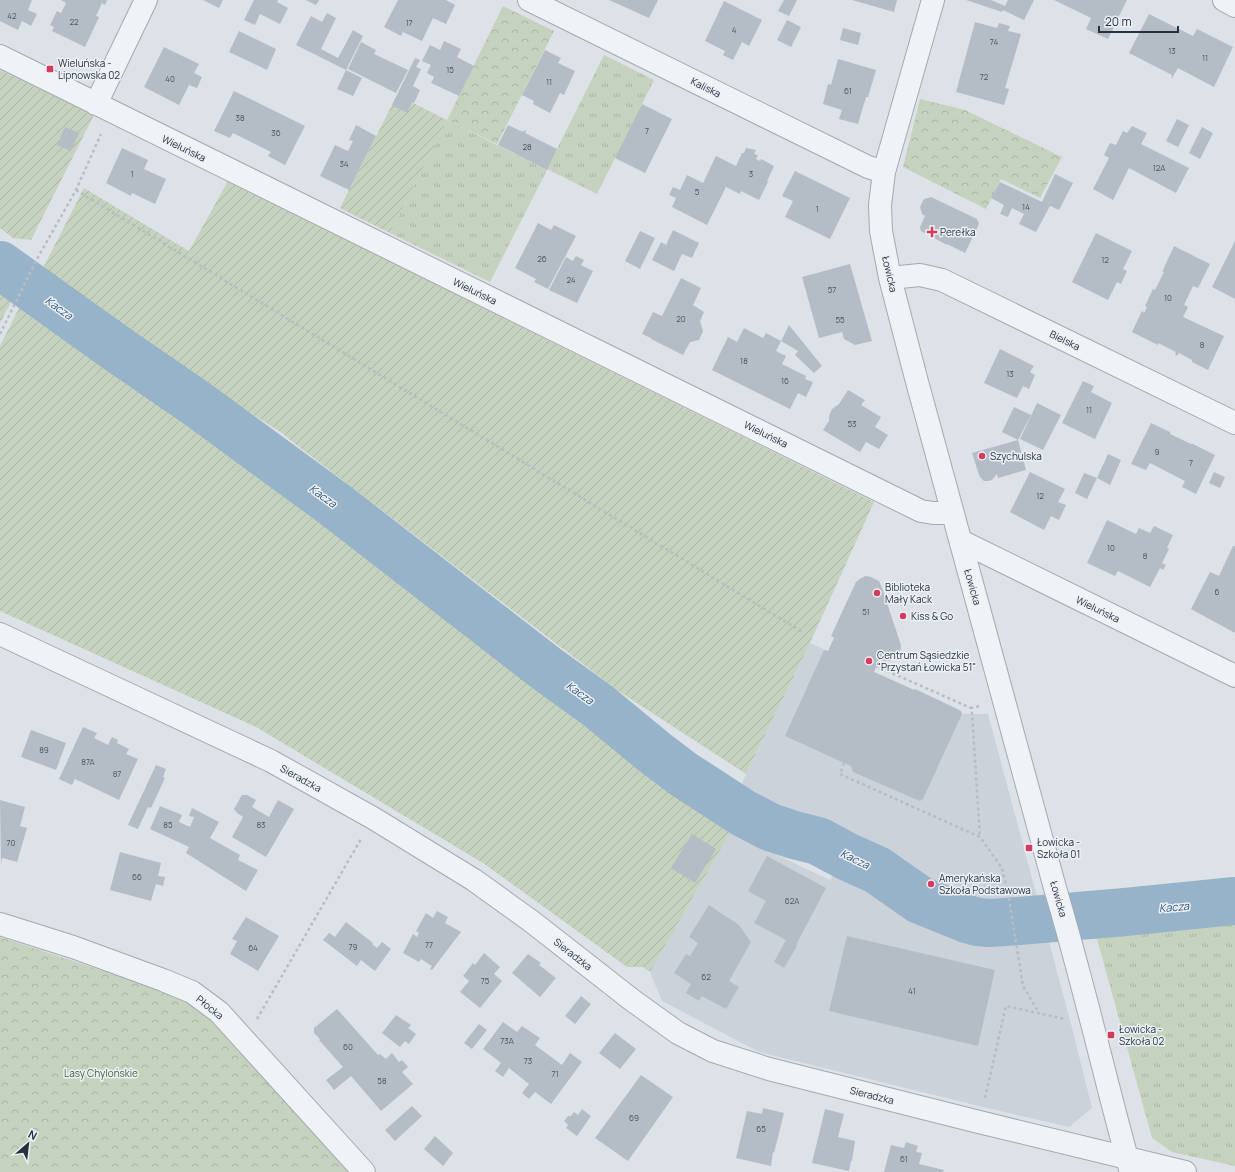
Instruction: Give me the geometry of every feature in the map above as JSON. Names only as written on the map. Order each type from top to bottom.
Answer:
[{"type":"street","points":[[103,108],[146,0]]},
{"type":"street","name":"Kaliska","points":[[529,0],[861,163],[884,172]]},
{"type":"street","name":"Łowicka","points":[[933,0],[884,172],[880,205],[881,231],[890,278],[1055,888],[1073,947],[1110,1096],[1129,1165]]},
{"type":"street","points":[[1224,0],[1235,6]]},
{"type":"street","name":"Wieluńska","points":[[0,56],[921,511],[933,513],[953,513]]},
{"type":"street","name":"Bielska","points":[[890,278],[920,275],[942,280],[1235,423]]},
{"type":"street","name":"Wieluńska","points":[[961,541],[1235,676]]},
{"type":"street","name":"Sieradzka","points":[[0,634],[271,762],[373,818],[474,880],[531,921],[655,1017],[678,1033],[713,1051],[769,1069],[979,1122],[1129,1165],[1185,1172]]},
{"type":"street","name":"Płocka","points":[[0,924],[73,947],[164,980],[192,992],[219,1012],[364,1172]]},
{"type":"path","points":[[0,334],[37,259],[76,190],[103,108]]},
{"type":"path","points":[[76,190],[804,633]]},
{"type":"path","points":[[876,666],[971,708],[983,704]]},
{"type":"path","points":[[971,708],[980,836],[1002,868],[1009,899],[1022,986],[1039,1013]]},
{"type":"path","points":[[844,763],[840,774],[980,836]]},
{"type":"path","points":[[245,1040],[373,818]]},
{"type":"path","points":[[979,1122],[1006,1006],[1070,1020]]},
{"type":"shaded area","name":"Amerykańska Szkoła Podstawowa","points":[[810,643],[960,710],[962,714],[988,714],[1092,1108],[1069,1127],[759,1052],[662,1001],[650,972],[730,833],[830,880],[834,872],[725,818]]},
{"type":"green space","points":[[503,6],[554,31],[497,144],[447,120]]},
{"type":"green space","points":[[604,55],[654,80],[597,194],[547,169]]},
{"type":"green space","points":[[0,70],[94,115],[31,240],[13,238],[0,228]]},
{"type":"green space","points":[[397,95],[447,120],[390,233],[340,208]]},
{"type":"green space","points":[[920,99],[965,110],[1062,157],[1040,198],[1001,179],[986,209],[903,167]]},
{"type":"green space","points":[[447,120],[547,170],[490,282],[390,233]]},
{"type":"green space","points":[[228,181],[874,502],[810,643],[746,774],[617,690],[282,433],[39,278],[84,188],[189,251]]},
{"type":"green space","points":[[0,292],[12,300],[0,323]]},
{"type":"green space","points":[[20,306],[66,339],[81,334],[106,351],[115,367],[152,386],[215,427],[258,459],[555,697],[655,770],[722,823],[730,833],[650,972],[643,967],[627,967],[483,863],[256,727],[0,611],[0,346]]},
{"type":"green space","points":[[1235,890],[1235,1166],[1172,1152],[1152,1138],[1097,939],[1086,892]]},
{"type":"green space","name":"Lasy Chylońskie","points":[[0,937],[189,999],[225,1030],[351,1172],[0,1172]]},
{"type":"building","points":[[0,0],[32,0],[28,10],[37,14],[31,26],[22,21],[18,30],[0,21]]},
{"type":"building","points":[[61,0],[107,0],[105,5],[102,3],[96,16],[99,17],[85,47],[52,31],[54,27],[50,25],[57,11],[61,13],[66,3]]},
{"type":"building","points":[[203,0],[223,0],[219,8]]},
{"type":"building","points":[[254,0],[278,0],[277,2],[288,8],[280,24],[260,14],[255,25],[244,20]]},
{"type":"building","points":[[306,0],[319,0],[316,5]]},
{"type":"building","points":[[398,0],[446,0],[455,5],[446,24],[433,18],[422,41],[403,32],[401,36],[384,27]]},
{"type":"building","points":[[609,0],[658,0],[649,18]]},
{"type":"building","points":[[784,0],[797,0],[789,16],[778,11]]},
{"type":"building","points":[[852,0],[897,0],[894,12]]},
{"type":"building","points":[[966,0],[991,0],[1005,6],[1008,0],[1034,0],[1024,20],[1003,10],[1002,12]]},
{"type":"building","points":[[1054,0],[1127,0],[1117,20],[1114,18],[1110,25],[1114,27],[1108,39],[1086,29],[1091,18]]},
{"type":"building","points":[[724,1],[762,20],[749,46],[742,42],[733,60],[723,55],[725,51],[705,41]]},
{"type":"building","points":[[327,13],[336,18],[321,49],[338,58],[353,30],[363,36],[346,70],[296,45],[311,16],[322,22]]},
{"type":"building","points":[[1149,14],[1193,36],[1197,29],[1233,47],[1214,87],[1178,68],[1171,78],[1172,75],[1129,53]]},
{"type":"building","points":[[787,20],[801,27],[791,47],[777,40]]},
{"type":"building","points":[[975,22],[997,28],[999,23],[1010,26],[1008,31],[1021,34],[1005,88],[1009,89],[1004,105],[956,92]]},
{"type":"building","points":[[843,28],[861,33],[858,45],[840,40]]},
{"type":"building","points":[[239,31],[276,49],[267,70],[229,52]]},
{"type":"building","points":[[444,41],[461,49],[457,57],[474,66],[459,96],[431,83],[434,77],[427,73],[431,65],[422,61],[430,45],[440,50]]},
{"type":"building","points":[[361,42],[376,50],[374,54],[408,70],[396,93],[348,69]]},
{"type":"building","points":[[164,47],[199,64],[194,73],[202,77],[197,88],[189,85],[179,105],[144,87]]},
{"type":"building","points":[[545,50],[561,58],[558,63],[575,71],[564,95],[560,93],[550,113],[533,104],[534,101],[522,95]]},
{"type":"building","points":[[415,58],[420,60],[416,67],[421,69],[413,86],[420,90],[407,113],[392,105]]},
{"type":"building","points":[[838,59],[876,70],[858,124],[839,119],[842,110],[823,104],[828,84],[831,85]]},
{"type":"building","points":[[346,70],[362,78],[353,96],[337,89]]},
{"type":"building","points":[[234,91],[305,126],[285,165],[268,156],[271,152],[233,133],[230,138],[214,131]]},
{"type":"building","points":[[642,104],[672,119],[645,173],[615,158]]},
{"type":"building","points":[[1177,119],[1189,125],[1178,147],[1166,141]]},
{"type":"building","points":[[356,125],[376,136],[349,190],[320,176],[335,145],[348,151],[353,141],[349,140]]},
{"type":"building","points":[[508,125],[523,132],[525,130],[525,133],[557,149],[547,170],[498,145]]},
{"type":"building","points":[[1132,126],[1147,133],[1141,144],[1189,168],[1176,193],[1129,168],[1113,200],[1093,189],[1109,158],[1104,155],[1110,143],[1116,145],[1123,131],[1127,133]]},
{"type":"building","points":[[65,127],[79,133],[71,151],[57,145]]},
{"type":"building","points":[[1202,127],[1213,133],[1200,159],[1189,153]]},
{"type":"building","points":[[122,148],[148,160],[144,169],[166,179],[155,204],[132,193],[131,196],[106,183]]},
{"type":"building","points":[[746,148],[756,150],[754,154],[758,155],[756,159],[760,161],[761,159],[774,166],[759,200],[741,191],[740,194],[726,187],[707,225],[672,207],[676,198],[669,195],[673,187],[680,190],[687,175],[703,183],[716,156],[736,166]]},
{"type":"building","points":[[795,171],[850,198],[830,239],[785,217],[793,201],[782,196]]},
{"type":"building","points":[[1055,174],[1073,183],[1059,210],[1050,206],[1036,232],[1019,224],[1024,214],[1012,208],[1008,217],[1000,214],[1004,205],[991,198],[1000,182],[1042,202]]},
{"type":"building","points":[[931,197],[977,219],[979,224],[965,253],[921,231],[920,227],[925,216],[922,214],[920,207],[924,199]]},
{"type":"building","points":[[538,223],[551,230],[554,225],[576,236],[548,289],[534,282],[536,279],[515,268]]},
{"type":"building","points":[[673,230],[699,243],[692,258],[682,254],[674,271],[652,260],[661,242],[666,245]]},
{"type":"building","points":[[640,231],[655,238],[640,269],[625,261]]},
{"type":"building","points":[[1096,233],[1132,251],[1123,269],[1127,271],[1121,284],[1117,282],[1108,300],[1072,282]]},
{"type":"building","points":[[1235,241],[1235,299],[1212,287]]},
{"type":"building","points":[[1174,246],[1210,264],[1198,288],[1193,286],[1184,305],[1188,307],[1183,317],[1224,336],[1208,370],[1179,353],[1177,356],[1175,354],[1176,352],[1132,332],[1142,311],[1144,313],[1147,307],[1145,306],[1153,289],[1155,290],[1164,272],[1162,271]]},
{"type":"building","points":[[576,256],[584,260],[581,265],[593,271],[577,303],[549,290],[566,257],[573,261]]},
{"type":"building","points":[[850,264],[872,341],[855,345],[844,339],[842,332],[819,338],[802,277]]},
{"type":"building","points":[[681,278],[701,288],[693,305],[704,312],[700,321],[703,331],[699,340],[690,342],[683,355],[642,334],[653,312],[662,316]]},
{"type":"building","points":[[789,325],[822,366],[814,373],[795,355],[798,351],[781,341]]},
{"type":"building","points":[[744,328],[763,338],[766,333],[781,341],[776,351],[786,356],[782,364],[806,376],[805,379],[813,382],[806,397],[798,393],[790,409],[712,370],[728,337],[737,342]]},
{"type":"building","points":[[1000,349],[1034,366],[1030,372],[1035,375],[1029,389],[1023,386],[1017,398],[984,383]]},
{"type":"building","points":[[1083,381],[1094,386],[1091,392],[1112,403],[1095,439],[1062,423]]},
{"type":"building","points":[[848,390],[865,400],[861,405],[881,417],[875,427],[888,435],[879,449],[866,442],[860,452],[823,430],[829,421],[829,416],[832,409],[839,404]]},
{"type":"building","points":[[1037,403],[1061,415],[1043,450],[1020,439]]},
{"type":"building","points":[[1014,407],[1031,415],[1018,440],[1002,432]]},
{"type":"building","points":[[1151,423],[1170,432],[1170,434],[1215,455],[1196,494],[1182,487],[1185,481],[1150,463],[1146,470],[1131,464]]},
{"type":"building","points":[[1018,440],[1026,470],[998,478],[997,474],[992,480],[984,481],[979,475],[972,453]]},
{"type":"building","points":[[1108,454],[1121,460],[1110,485],[1097,478]]},
{"type":"building","points":[[1030,472],[1065,489],[1058,502],[1066,505],[1059,520],[1051,516],[1044,530],[1010,512]]},
{"type":"building","points":[[1214,472],[1225,477],[1220,488],[1209,483]]},
{"type":"building","points":[[1084,473],[1097,478],[1087,499],[1075,493]]},
{"type":"building","points":[[1107,520],[1136,534],[1139,528],[1150,533],[1154,526],[1173,535],[1167,548],[1169,549],[1162,563],[1166,565],[1163,570],[1160,568],[1150,587],[1118,571],[1115,576],[1087,563]]},
{"type":"building","points":[[1233,546],[1235,546],[1235,633],[1191,609],[1210,572],[1219,576]]},
{"type":"building","points":[[866,576],[879,581],[901,645],[900,652],[890,661],[879,659],[874,672],[914,690],[915,689],[961,711],[962,714],[923,799],[920,801],[853,772],[851,766],[785,736],[824,650],[828,651],[834,638],[831,636],[856,582]]},
{"type":"building","points":[[83,727],[97,733],[94,738],[108,745],[112,737],[118,740],[117,743],[129,749],[126,754],[138,759],[119,800],[75,779],[72,785],[59,779]]},
{"type":"building","points":[[31,730],[66,743],[56,770],[21,757]]},
{"type":"building","points":[[156,765],[166,769],[163,777],[165,778],[151,808],[148,807],[138,829],[128,825]]},
{"type":"building","points":[[242,795],[247,795],[256,800],[252,807],[269,817],[278,800],[294,809],[266,857],[232,837],[243,817],[234,809]]},
{"type":"building","points":[[0,800],[25,807],[20,826],[27,828],[17,862],[2,858],[1,865]]},
{"type":"building","points":[[160,806],[182,815],[179,822],[190,827],[194,817],[189,816],[192,808],[219,822],[210,838],[240,855],[238,860],[258,870],[246,891],[186,853],[189,847],[150,829]]},
{"type":"building","points":[[692,834],[716,849],[695,883],[671,868]]},
{"type":"building","points":[[120,852],[161,863],[158,876],[165,877],[163,886],[156,884],[151,901],[110,890]]},
{"type":"building","points":[[767,856],[826,888],[796,945],[797,946],[784,968],[774,962],[786,940],[754,923],[766,901],[748,891]]},
{"type":"building","points":[[709,905],[739,925],[751,942],[729,981],[739,987],[726,1009],[702,996],[699,1001],[686,993],[691,984],[674,973],[686,954],[690,956],[698,943],[689,937]]},
{"type":"building","points":[[437,911],[448,917],[445,923],[461,932],[432,970],[430,969],[432,966],[421,959],[419,962],[403,953],[413,934],[417,937],[419,933],[416,931],[426,913],[433,918]]},
{"type":"building","points":[[246,917],[279,936],[258,971],[230,954],[237,941],[232,939]]},
{"type":"building","points":[[346,922],[373,943],[372,944],[377,948],[382,942],[391,949],[375,971],[361,960],[357,966],[323,940],[329,933],[335,937]]},
{"type":"building","points":[[847,936],[995,970],[978,1046],[829,1011]]},
{"type":"building","points":[[484,953],[500,967],[494,974],[502,981],[480,1008],[460,992],[469,981],[463,976],[473,963],[475,965]]},
{"type":"building","points":[[528,954],[541,963],[539,965],[556,978],[540,997],[512,973]]},
{"type":"building","points":[[581,996],[591,1004],[575,1024],[565,1016]]},
{"type":"building","points":[[337,1009],[378,1055],[380,1054],[386,1059],[392,1053],[399,1062],[402,1060],[408,1067],[402,1072],[413,1084],[381,1111],[351,1076],[334,1090],[326,1080],[343,1067],[319,1040],[320,1039],[314,1033],[314,1028]]},
{"type":"building","points":[[396,1015],[411,1025],[408,1028],[416,1034],[409,1044],[405,1041],[400,1047],[382,1033]]},
{"type":"building","points":[[503,1022],[517,1032],[522,1026],[540,1038],[535,1045],[562,1065],[570,1053],[582,1062],[551,1104],[535,1092],[529,1099],[522,1093],[529,1084],[509,1068],[503,1077],[495,1071],[501,1063],[483,1049]]},
{"type":"building","points":[[479,1024],[487,1030],[472,1049],[464,1043]]},
{"type":"building","points":[[615,1033],[636,1049],[620,1069],[599,1053]]},
{"type":"building","points":[[641,1075],[673,1097],[628,1161],[595,1138]]},
{"type":"building","points":[[412,1106],[422,1116],[395,1141],[385,1130]]},
{"type":"building","points":[[763,1108],[784,1113],[774,1153],[773,1152],[771,1166],[736,1158],[747,1111],[762,1114]]},
{"type":"building","points":[[582,1109],[591,1116],[577,1136],[566,1128],[568,1125],[564,1121],[574,1112],[578,1115]]},
{"type":"building","points":[[825,1109],[844,1114],[838,1137],[855,1141],[849,1171],[812,1163]]},
{"type":"building","points":[[435,1136],[453,1153],[443,1166],[424,1149]]},
{"type":"building","points":[[906,1142],[918,1146],[916,1152],[922,1153],[919,1164],[944,1170],[943,1172],[884,1172],[891,1145],[904,1148]]},
{"type":"waterway","name":"Kacza","points":[[0,265],[196,403],[334,504],[547,669],[597,705],[683,774],[743,813],[770,827],[818,841],[877,870],[920,900],[978,922],[990,923],[1019,921],[1235,901]]},
{"type":"place","name":"Wieluńska - Lipnowska 02","points":[[50,69]]},
{"type":"place","name":"Perełka","points":[[932,232]]},
{"type":"place","name":"Szychulska","points":[[982,456]]},
{"type":"place","name":"Biblioteka Mały Kack","points":[[877,593]]},
{"type":"place","name":"Kiss & Go","points":[[903,616]]},
{"type":"place","name":"Centrum Sąsiedzkie \"Przystań Łowicka 51\"","points":[[869,661]]},
{"type":"place","name":"Łowicka - Szkoła 01","points":[[1029,848]]},
{"type":"place","name":"Amerykańska Szkoła Podstawowa","points":[[931,884]]},
{"type":"place","name":"Łowicka - Szkoła 02","points":[[1111,1035]]}]
